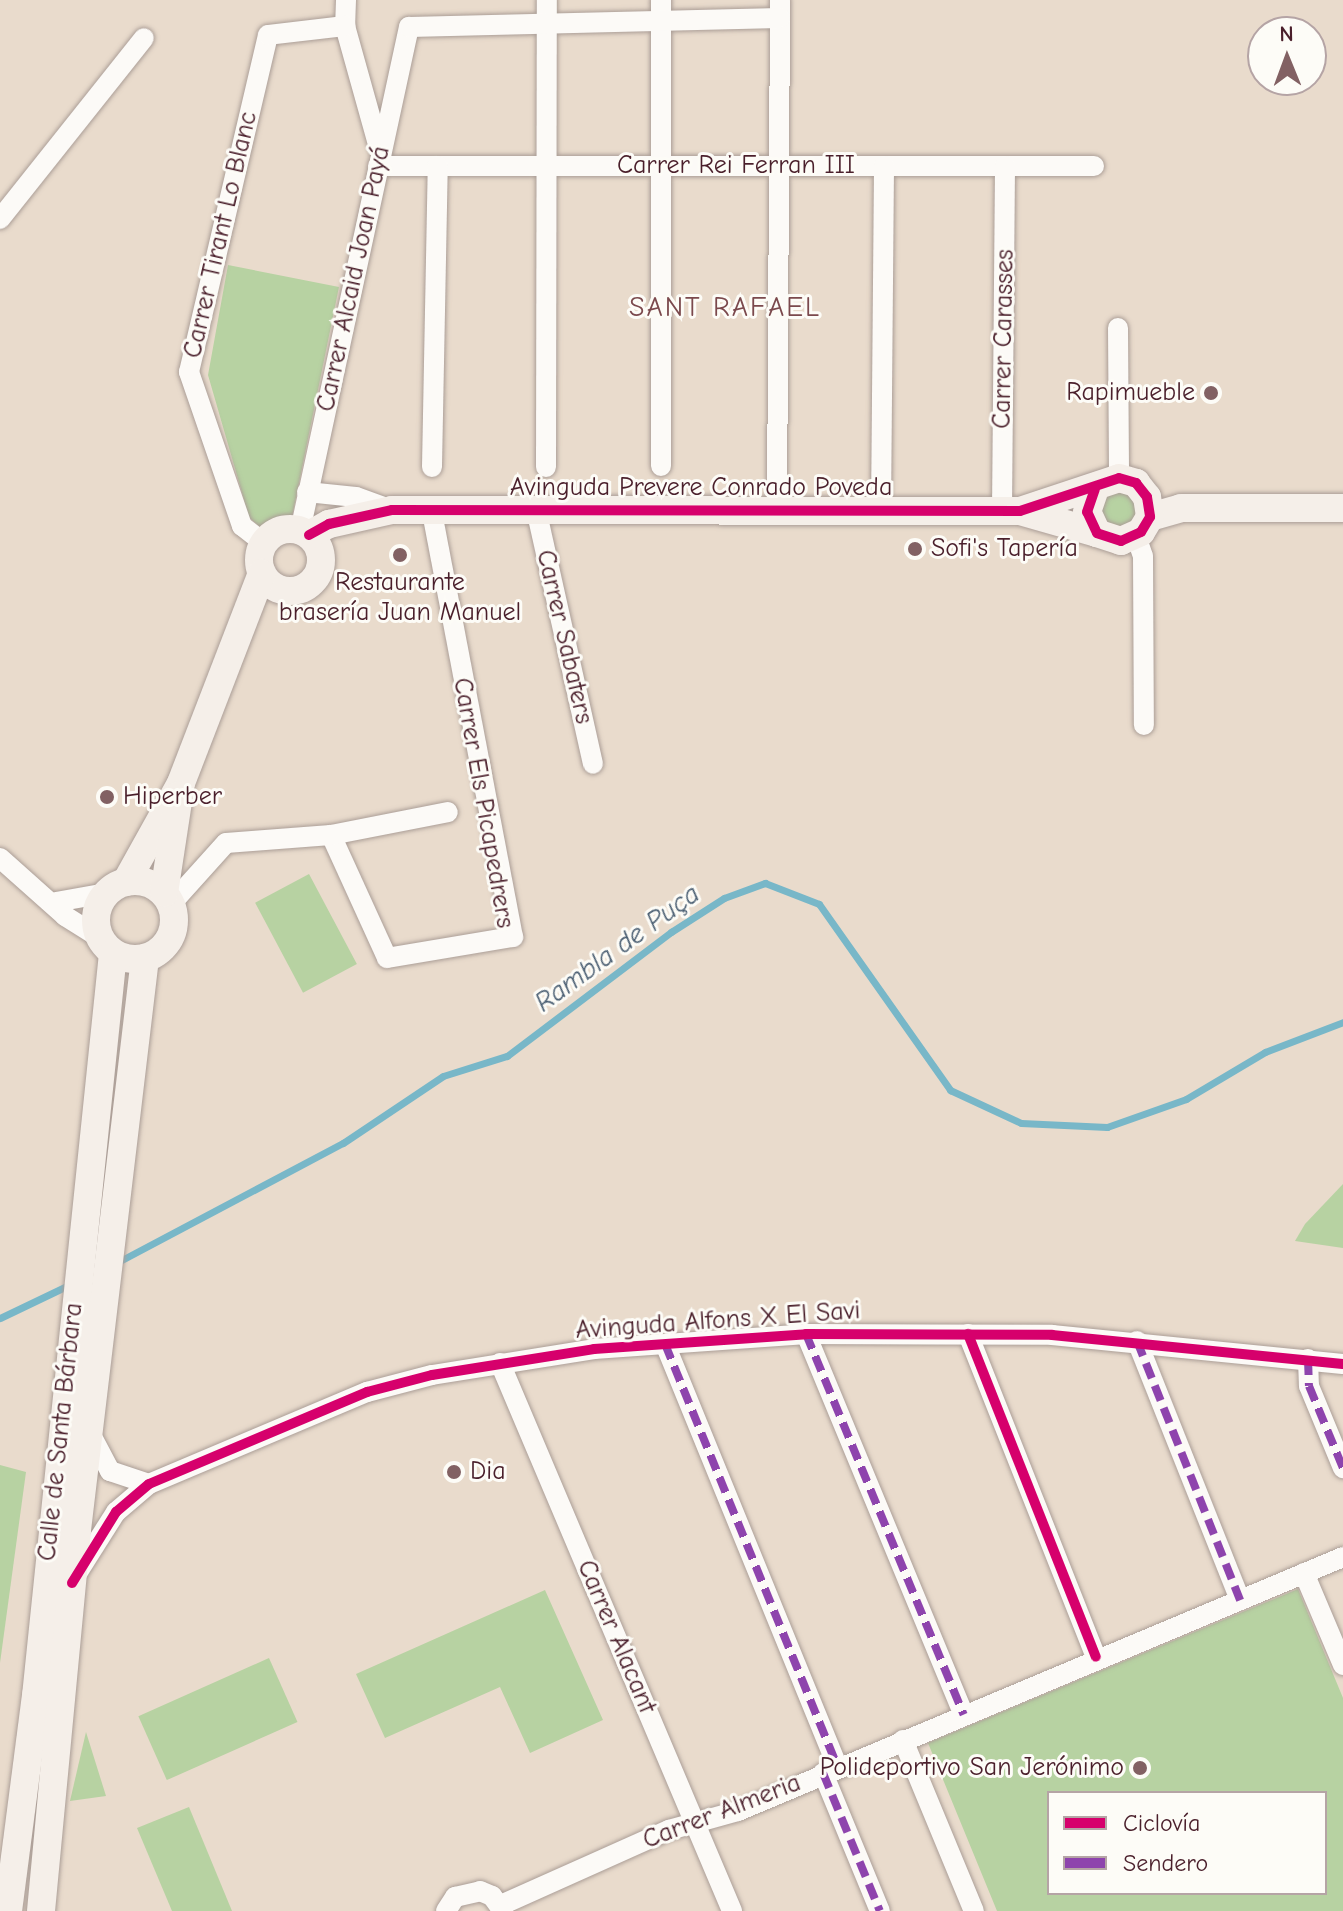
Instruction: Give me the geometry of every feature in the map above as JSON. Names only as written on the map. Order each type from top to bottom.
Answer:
[{"type":"street","points":[[346,0],[345,26],[380,161]]},
{"type":"street","points":[[546,467],[547,0]]},
{"type":"street","points":[[547,24],[661,10],[780,9],[777,510]]},
{"type":"street","points":[[661,10],[661,466]]},
{"type":"street","name":"Carrer Alcaid Joan Payá","points":[[310,541],[307,492],[409,27],[547,24]]},
{"type":"street","name":"Carrer Tirant Lo Blanc","points":[[264,543],[242,526],[189,372],[268,35],[345,26]]},
{"type":"street","points":[[0,219],[144,38]]},
{"type":"street","name":"Carrer Rei Ferran III","points":[[380,161],[438,166],[1094,166]]},
{"type":"street","points":[[432,467],[438,166]]},
{"type":"street","points":[[881,511],[884,166]]},
{"type":"street","name":"Carrer Carasses","points":[[1005,166],[1011,511]]},
{"type":"street","points":[[1118,328],[1107,483],[1087,512],[1097,533],[1112,541],[1144,517],[1181,508],[1343,508]]},
{"type":"street","points":[[1107,483],[1136,483],[1144,517],[1144,725]]},
{"type":"street","name":"Avinguda Prevere Conrado Poveda","points":[[1011,511],[1107,483]]},
{"type":"street","name":"Avinguda Prevere Conrado Poveda","points":[[307,492],[356,497],[381,514],[431,509],[1011,511],[1097,533]]},
{"type":"street","name":"Carrer Els Picapedrers","points":[[331,835],[387,958],[513,937],[431,509]]},
{"type":"street","name":"Carrer Sabaters","points":[[536,509],[593,764]]},
{"type":"street","points":[[107,945],[97,910],[116,888],[181,783],[205,715],[245,629],[272,581],[264,543],[280,531],[310,541],[381,514]]},
{"type":"street","points":[[272,581],[311,582],[310,541]]},
{"type":"street","points":[[0,858],[56,902],[65,916],[107,945],[145,958],[170,937],[167,898],[181,783]]},
{"type":"street","points":[[167,898],[226,843],[331,835],[448,812]]},
{"type":"street","points":[[56,902],[143,881],[167,898]]},
{"type":"street","name":"Calle de Santa Bárbara","points":[[8,1911],[36,1696],[107,945]]},
{"type":"street","name":"Calle de Santa Bárbara","points":[[41,1911],[72,1583],[115,1237],[145,958]]},
{"type":"street","points":[[806,1334],[964,1715]]},
{"type":"street","name":"Avinguda Alfons X El Savi","points":[[72,1583],[116,1512],[149,1484],[367,1392],[500,1363],[665,1344],[806,1334],[968,1334],[1137,1341],[1343,1364]]},
{"type":"street","points":[[968,1334],[1096,1657]]},
{"type":"street","points":[[1137,1341],[1240,1600]]},
{"type":"street","points":[[665,1344],[830,1770],[880,1911]]},
{"type":"street","points":[[1308,1359],[1309,1386],[1343,1468]]},
{"type":"street","name":"Carrer Alacant","points":[[500,1363],[732,1911]]},
{"type":"street","points":[[91,1435],[110,1471],[149,1484]]},
{"type":"street","name":"Carrer Almeria","points":[[502,1908],[692,1821],[738,1811],[1096,1657],[1343,1557]]},
{"type":"street","points":[[1304,1573],[1343,1665]]},
{"type":"street","points":[[903,1740],[974,1911]]},
{"type":"street","points":[[45,1878],[56,1911]]},
{"type":"street","points":[[446,1911],[467,1891],[480,1891],[502,1908]]},
{"type":"green space","points":[[228,265],[339,287],[292,517],[271,520],[261,528],[249,517],[208,375]]},
{"type":"green space","points":[[1118,491],[1131,496],[1136,509],[1131,522],[1118,527],[1105,522],[1100,509],[1105,496]]},
{"type":"green space","points":[[309,874],[357,964],[303,993],[255,903]]},
{"type":"green space","points":[[1343,1184],[1343,1248],[1295,1241],[1305,1224]]},
{"type":"green space","points":[[0,1465],[26,1472],[0,1663]]},
{"type":"green space","name":"Polideportivo San Jerónimo","points":[[1298,1589],[1343,1698],[1343,1911],[997,1911],[928,1743]]},
{"type":"green space","points":[[545,1590],[603,1720],[530,1753],[500,1687],[385,1738],[356,1674]]},
{"type":"green space","points":[[269,1658],[297,1722],[167,1780],[138,1716]]},
{"type":"green space","points":[[86,1732],[106,1796],[70,1801]]},
{"type":"green space","points":[[189,1807],[232,1911],[172,1911],[137,1828]]},
{"type":"waterway","name":"Rambla de Puça","points":[[116,1263],[343,1143],[443,1076],[507,1056],[671,932],[724,898],[765,883],[819,904],[950,1090],[1021,1123],[1107,1127],[1186,1099],[1265,1052],[1343,1022]]},
{"type":"waterway","name":"Rambla de Puça","points":[[0,1318],[73,1283]]},
{"type":"marked path","points":[[806,1334],[964,1715]]},
{"type":"marked path","points":[[1137,1341],[1240,1600]]},
{"type":"marked path","points":[[665,1344],[838,1767]]},
{"type":"marked path","points":[[1308,1359],[1309,1386],[1343,1468]]},
{"type":"marked path","points":[[823,1773],[880,1911]]},
{"type":"cycle path","points":[[309,535],[329,524],[392,510],[1020,511],[1119,478],[1136,483],[1147,497],[1150,517],[1141,532],[1121,541],[1097,533],[1087,512],[1095,489]]},
{"type":"cycle path","points":[[72,1583],[116,1512],[149,1484],[367,1392],[432,1375],[594,1349],[806,1334],[1052,1335],[1343,1364]]},
{"type":"cycle path","points":[[968,1334],[1096,1657]]},
{"type":"place","name":"Rapimueble","points":[[1211,393]]},
{"type":"place","name":"Sofi's Tapería","points":[[915,549]]},
{"type":"place","name":"Restaurante brasería Juan Manuel","points":[[400,555]]},
{"type":"place","name":"Hiperber","points":[[107,797]]},
{"type":"place","name":"Dia","points":[[454,1472]]},
{"type":"place","name":"Polideportivo San Jerónimo","points":[[1140,1768]]},
{"type":"district","name":"SANT RAFAEL","points":[[725,307]]}]
